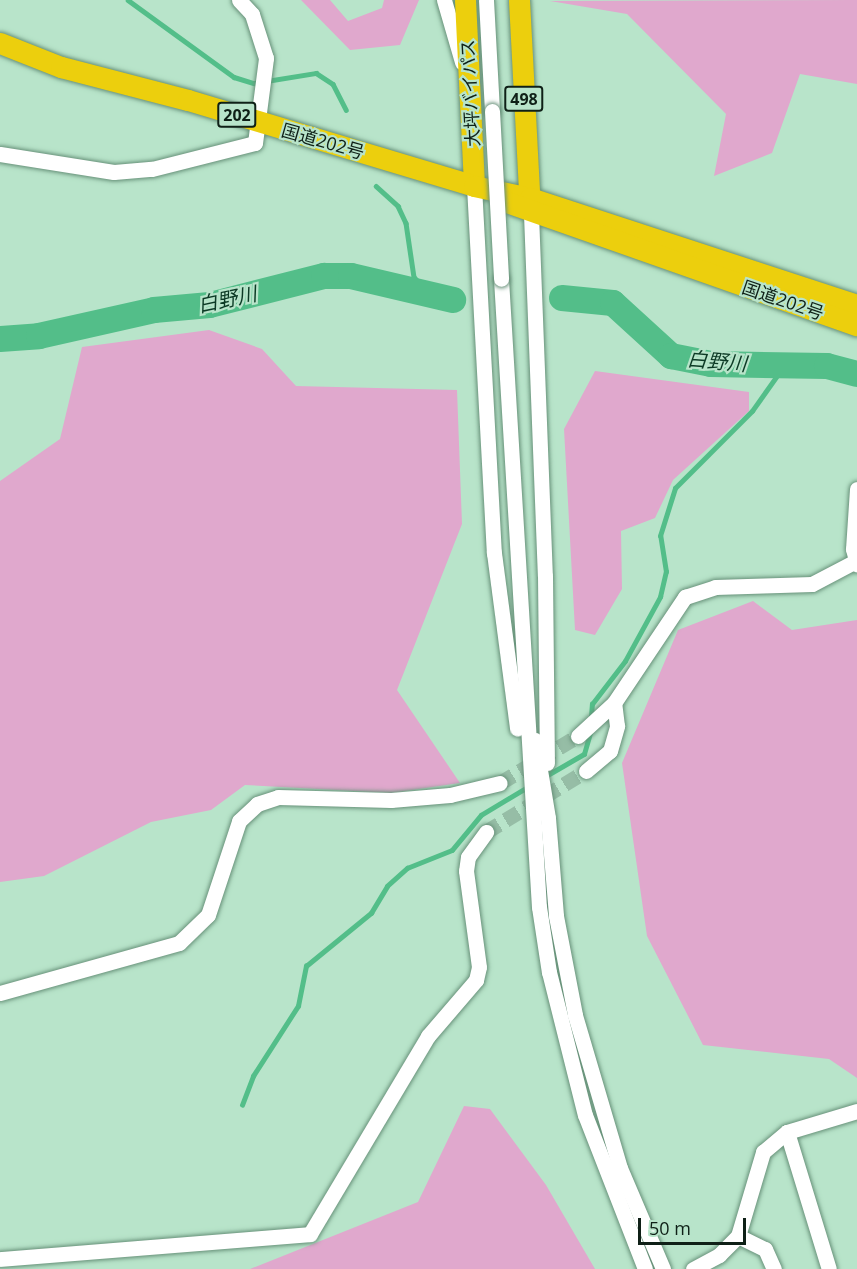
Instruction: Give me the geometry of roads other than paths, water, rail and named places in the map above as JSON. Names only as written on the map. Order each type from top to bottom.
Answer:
[{"type":"highway","name":"大坪バイパス","points":[[465,0],[474,186]]},
{"type":"highway","name":"498","points":[[519,0],[530,206]]},
{"type":"highway","name":"国道202号","points":[[0,43],[62,67],[474,186],[857,325]]},
{"type":"highway","name":"国道202号","points":[[530,206],[857,305]]},
{"type":"street","points":[[0,154],[114,172],[152,169],[255,143],[263,93],[263,39],[239,0]]},
{"type":"street","points":[[444,0],[470,88]]},
{"type":"street","points":[[486,0],[534,850]]},
{"type":"street","points":[[474,186],[494,553],[549,972],[566,1042],[609,1185],[645,1269]]},
{"type":"street","points":[[530,206],[545,576],[548,818],[555,916],[574,1015],[620,1168],[663,1269]]},
{"type":"street","points":[[578,736],[614,704],[685,597],[715,588],[812,584],[856,563],[857,489]]},
{"type":"street","points":[[522,663],[548,818]]},
{"type":"street","points":[[586,771],[610,751],[617,726],[614,704]]},
{"type":"street","points":[[0,993],[179,944],[208,915],[239,821],[257,804],[278,797],[391,800],[450,795],[500,783]]},
{"type":"street","points":[[0,1259],[310,1234],[433,1029],[476,980],[479,967],[466,871],[468,857],[486,832]]},
{"type":"street","points":[[693,1269],[719,1254],[738,1236],[763,1152],[787,1132],[856,1113]]},
{"type":"street","points":[[787,1132],[829,1269]]},
{"type":"street","points":[[738,1236],[765,1249],[774,1269]]},
{"type":"waterway","points":[[128,0],[234,77],[254,83],[316,73],[333,84],[346,110]]},
{"type":"waterway","points":[[376,186],[398,206],[406,223],[414,277],[427,291]]},
{"type":"waterway","name":"白野川","points":[[0,339],[39,336],[154,310],[210,305],[324,276],[351,276],[453,300]]},
{"type":"waterway","name":"白野川","points":[[562,298],[613,303],[671,356],[711,364],[827,366],[857,374]]},
{"type":"waterway","points":[[591,717],[592,704],[625,661],[660,597],[666,572],[660,536],[675,488],[752,411],[786,363]]},
{"type":"waterway","points":[[544,777],[584,754],[591,729]]},
{"type":"waterway","points":[[242,1105],[253,1076],[298,1006],[306,966],[371,913],[387,886],[407,868],[452,850],[481,815],[529,786]]},
{"type":"tunnel","points":[[500,783],[578,736]]},
{"type":"tunnel","points":[[486,832],[586,771]]}]
